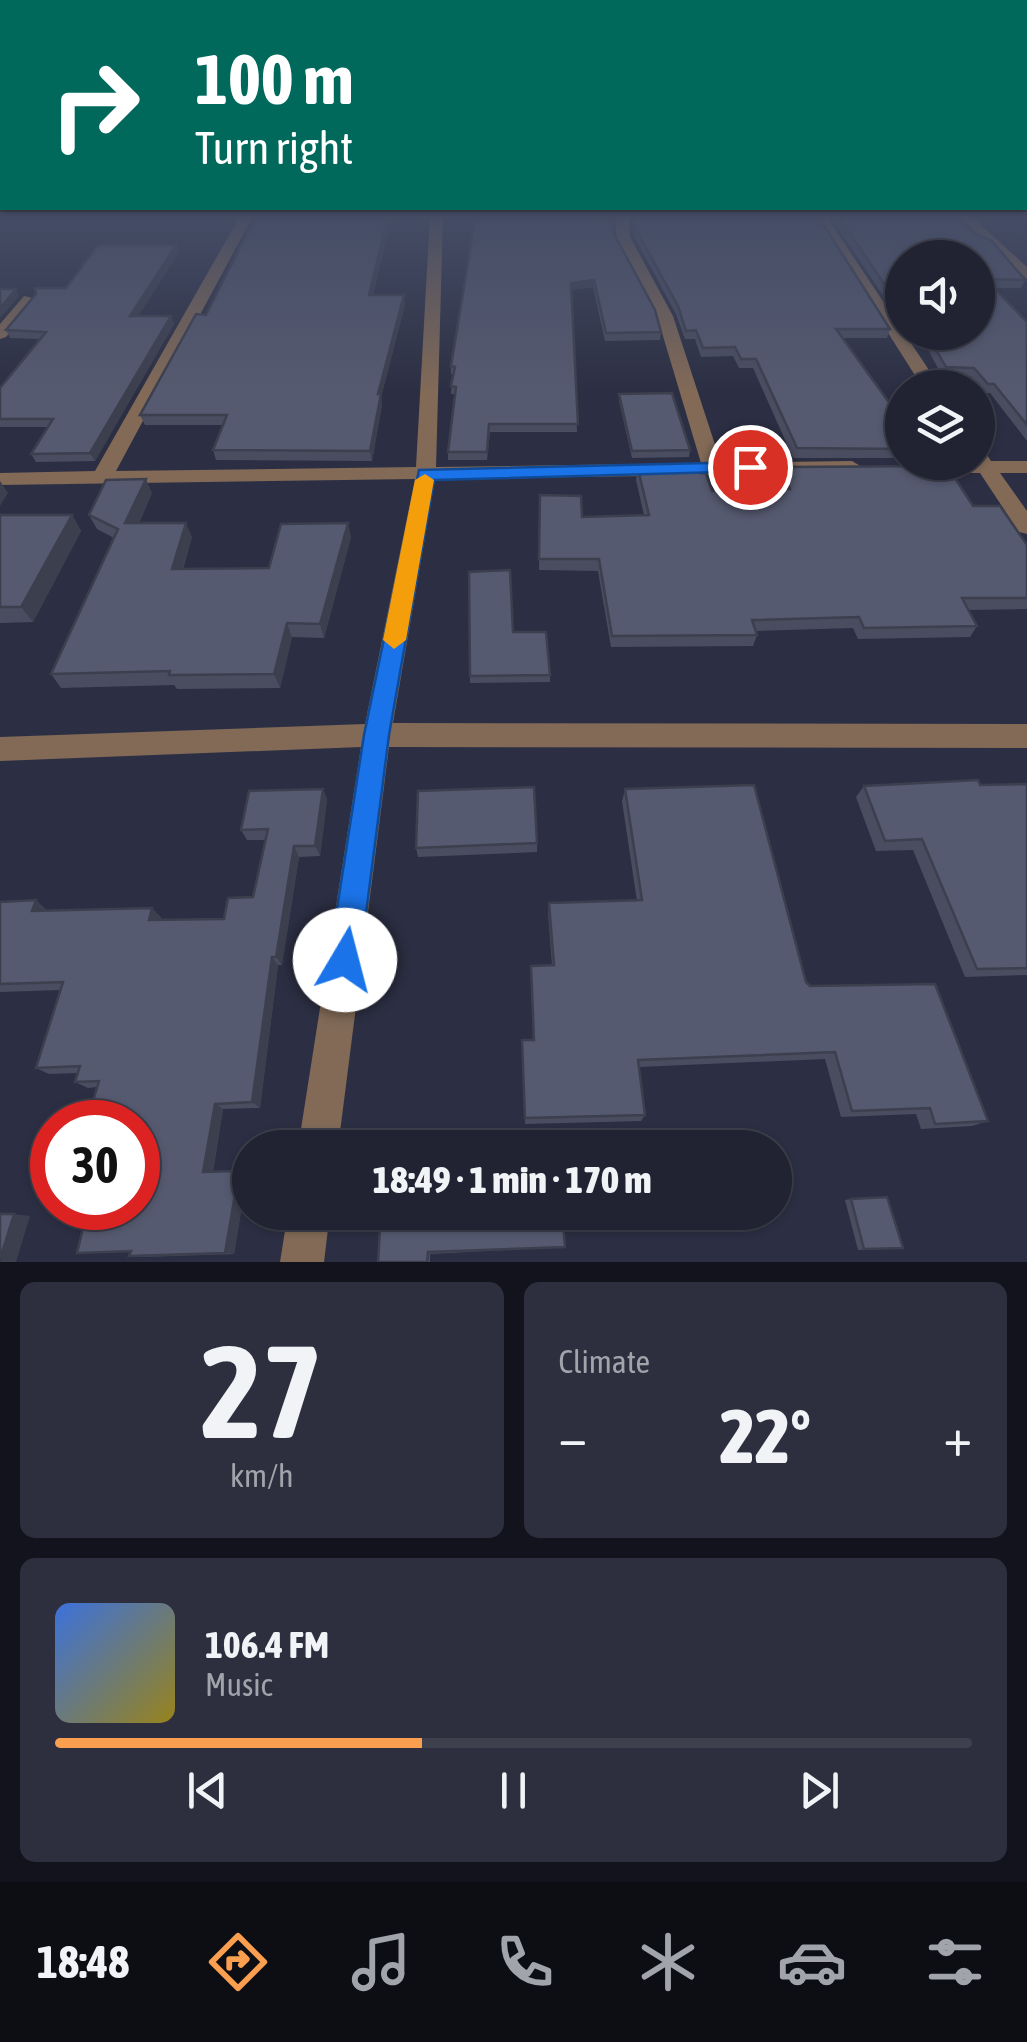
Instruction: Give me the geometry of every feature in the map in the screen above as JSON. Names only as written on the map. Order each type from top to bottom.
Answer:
[{"type":"street","points":[[102,477],[214,275]]},
{"type":"street","points":[[321,1130],[376,735],[426,474],[434,275]]},
{"type":"street","points":[[644,275],[666,316],[712,467]]},
{"type":"street","points":[[858,275],[920,370]]},
{"type":"street","points":[[0,334],[29,299]]},
{"type":"street","points":[[995,464],[1027,467]]},
{"type":"street","points":[[0,479],[885,467]]},
{"type":"street","points":[[994,480],[1027,528]]},
{"type":"street","points":[[0,749],[376,735],[1027,736]]},
{"type":"street","points":[[302,1262],[306,1230]]},
{"type":"building","points":[[76,275],[157,275],[130,316],[171,316],[90,453],[31,454],[53,419],[0,419],[0,388],[46,332],[6,330],[36,294],[35,288],[66,288]]},
{"type":"building","points":[[226,275],[374,275],[369,295],[404,295],[378,394],[370,451],[213,450],[227,415],[140,415],[196,314],[206,315]]},
{"type":"building","points":[[466,275],[636,275],[655,310],[661,332],[606,333],[594,280],[571,283],[578,424],[489,424],[487,452],[448,452],[456,387],[451,386],[455,367],[451,366]]},
{"type":"building","points":[[661,275],[856,275],[885,321],[885,329],[836,329],[885,397],[885,449],[797,448],[756,359],[741,359],[735,347],[703,348],[696,330],[686,331]]},
{"type":"building","points":[[995,275],[1021,275],[1025,280],[995,279]]},
{"type":"building","points":[[0,289],[16,289],[0,308]]},
{"type":"building","points":[[995,289],[1027,322],[1027,425],[995,385],[995,370],[946,367],[936,350],[995,350]]},
{"type":"building","points":[[672,393],[690,450],[632,451],[619,394]]},
{"type":"building","points":[[885,466],[885,480],[956,480],[973,506],[1000,506],[1027,545],[1027,598],[962,598],[977,626],[864,628],[859,617],[752,620],[757,635],[612,636],[599,559],[539,559],[540,495],[581,496],[582,517],[649,515],[638,469],[698,468],[700,473],[706,473],[712,491],[790,489],[781,467]]},
{"type":"building","points":[[146,479],[125,523],[186,523],[172,569],[269,568],[281,524],[348,523],[320,624],[287,623],[274,674],[51,674],[118,529],[89,515],[106,480]]},
{"type":"building","points":[[0,515],[72,515],[21,607],[0,607]]},
{"type":"building","points":[[510,570],[513,632],[546,632],[550,675],[470,676],[469,572]]},
{"type":"building","points":[[978,780],[980,785],[1027,784],[1027,968],[977,969],[922,839],[885,841],[864,786]]},
{"type":"building","points":[[754,785],[806,982],[810,986],[935,984],[988,1121],[935,1124],[930,1108],[852,1111],[835,1052],[638,1060],[645,1115],[525,1118],[522,1040],[534,1040],[531,966],[554,965],[549,903],[642,900],[625,789]]},
{"type":"building","points":[[534,787],[537,843],[416,848],[418,791]]},
{"type":"building","points":[[323,789],[315,846],[294,846],[276,957],[272,957],[252,1102],[215,1104],[203,1172],[232,1171],[232,1212],[225,1253],[77,1253],[83,1230],[160,1230],[160,1100],[93,1100],[99,1081],[75,1082],[80,1066],[36,1068],[63,982],[0,984],[0,902],[36,900],[32,911],[152,908],[149,920],[224,919],[228,898],[253,897],[268,829],[241,830],[249,791]]},
{"type":"building","points":[[887,1197],[903,1248],[864,1249],[851,1199]]},
{"type":"building","points":[[0,1214],[14,1214],[0,1259]]},
{"type":"building","points":[[380,1230],[564,1230],[565,1247],[428,1252],[427,1262],[378,1262]]},
{"type":"slow traffic","points":[[394,640],[425,480]]},
{"type":"route","points":[[345,960],[376,735],[426,474],[750,467]]}]
